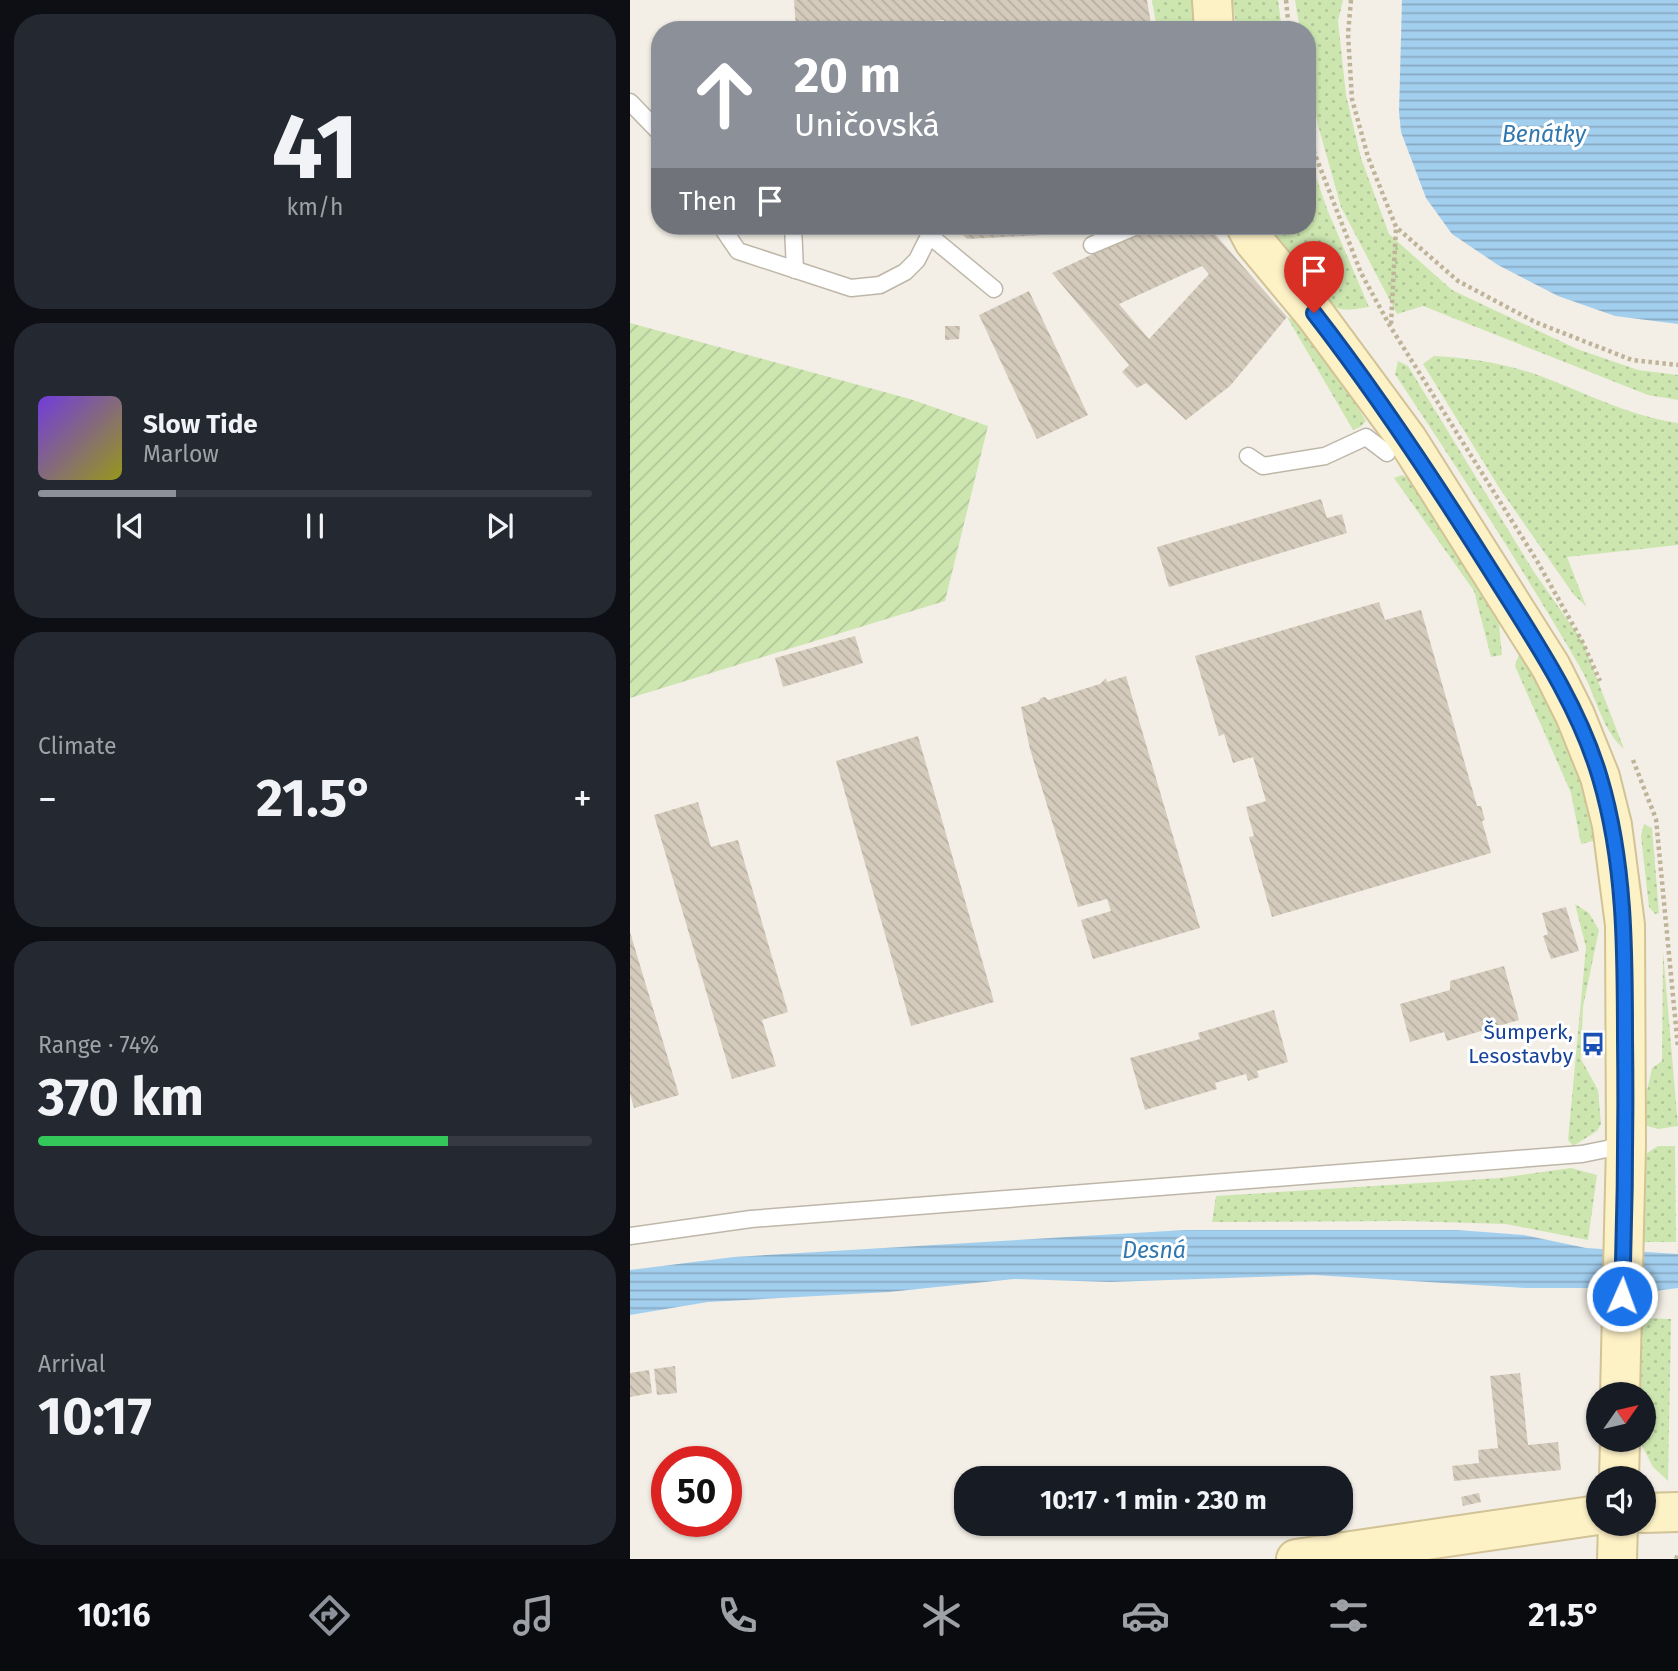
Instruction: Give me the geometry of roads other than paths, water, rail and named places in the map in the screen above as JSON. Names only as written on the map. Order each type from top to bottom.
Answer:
[{"type":"main road","points":[[1212,0],[1213,21]]},
{"type":"main road","points":[[1251,235],[1321,322],[1407,439],[1551,667],[1600,777],[1612,825],[1625,925],[1626,1145],[1620,1382]]},
{"type":"main road","points":[[1656,1513],[1678,1512]]},
{"type":"main road","points":[[1296,1559],[1586,1516]]},
{"type":"main road","points":[[1617,1559],[1618,1536]]},
{"type":"lane","points":[[635,107],[651,124]]},
{"type":"lane","points":[[727,235],[738,251],[851,288],[880,285],[905,272],[917,260],[930,235]]},
{"type":"lane","points":[[793,235],[795,270]]},
{"type":"lane","points":[[936,235],[994,289]]},
{"type":"lane","points":[[1092,245],[1115,235]]},
{"type":"lane","points":[[1248,456],[1263,466],[1325,456],[1366,437],[1387,453]]},
{"type":"lane","points":[[630,1236],[751,1219],[1582,1154],[1626,1145]]},
{"type":"water","name":"Benátky","points":[[1402,0],[1678,0],[1678,324],[1615,316],[1558,296],[1498,265],[1452,234],[1426,198],[1401,132],[1399,112]]},
{"type":"water","name":"Desná","points":[[1185,1230],[1457,1230],[1524,1235],[1586,1248],[1678,1254],[1678,1288],[1647,1292],[1624,1288],[1525,1288],[1314,1275],[1110,1282],[1014,1279],[889,1292],[708,1302],[630,1315],[630,1270],[734,1257]]},
{"type":"place","name":"Šumperk, Lesostavby","points":[[1593,1044]]}]
